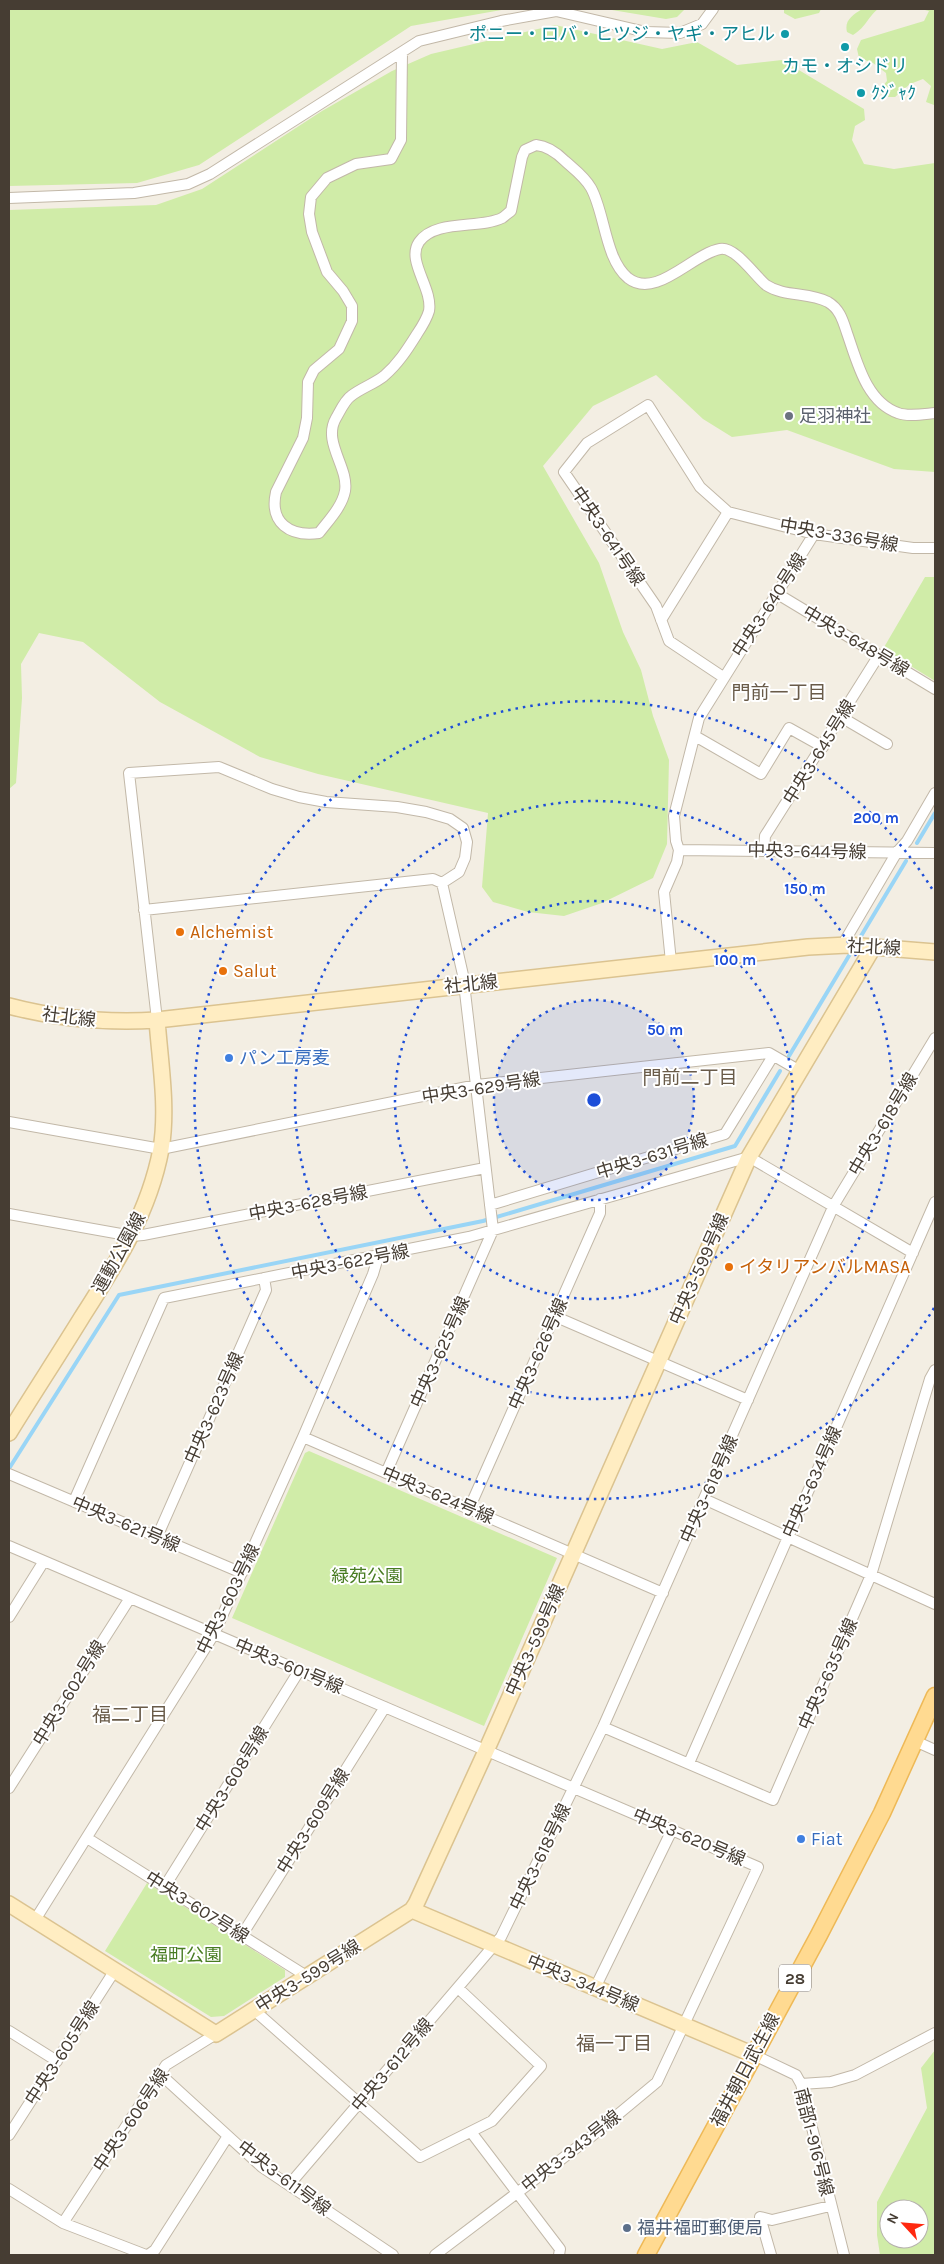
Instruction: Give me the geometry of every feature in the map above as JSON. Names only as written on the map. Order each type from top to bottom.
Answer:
[{"type":"main road","name":"福井朝日武生線","points":[[646,2255],[882,1814],[935,1696]]},
{"type":"street","points":[[9,198],[134,193],[188,184],[210,174],[419,41],[501,21],[556,11],[646,32],[680,33],[702,24],[713,9]]},
{"type":"street","points":[[402,52],[400,140],[391,159],[356,164],[327,178],[311,197],[309,214],[312,232],[327,272],[343,290],[352,306],[352,321],[339,349],[314,370],[308,382],[307,418],[303,438],[276,492],[274,501],[278,520],[286,528],[297,533],[319,533],[339,506],[345,491],[345,484],[332,429],[335,420],[350,396],[384,376],[404,356],[428,311],[428,294],[415,260],[415,251],[420,241],[430,233],[450,226],[501,218],[511,211],[522,157],[526,150],[536,145],[556,153],[578,172],[591,188],[616,260],[629,279],[646,284],[658,283],[708,253],[723,248],[733,252],[767,285],[779,290],[816,297],[835,307],[845,323],[866,382],[881,404],[898,413],[935,413]]},
{"type":"street","name":"中央3-336号線","points":[[648,405],[700,487],[728,512],[814,534],[913,548],[935,548]]},
{"type":"street","name":"中央3-641号線","points":[[648,405],[587,443],[564,472],[656,606],[669,641],[723,677]]},
{"type":"street","points":[[661,620],[728,512]]},
{"type":"street","name":"中央3-640号線","points":[[671,962],[664,892],[677,862],[679,850],[676,841],[674,816],[696,736],[699,718],[814,534]]},
{"type":"street","name":"中央3-648号線","points":[[776,592],[935,689]]},
{"type":"street","name":"中央3-645号線","points":[[764,850],[765,836],[842,717],[879,655]]},
{"type":"street","points":[[842,717],[887,744]]},
{"type":"street","points":[[696,736],[760,774],[789,728],[822,747]]},
{"type":"street","points":[[157,1020],[129,774],[218,767],[272,790],[299,797],[326,802],[396,807],[426,812],[450,819],[463,828],[467,842],[465,858],[459,872],[442,883]]},
{"type":"street","points":[[857,945],[897,852],[906,841],[935,793]]},
{"type":"street","name":"中央3-644号線","points":[[679,850],[935,852]]},
{"type":"street","points":[[144,910],[432,879],[442,883]]},
{"type":"street","points":[[442,883],[465,985],[493,1227]]},
{"type":"street","name":"社北線","points":[[9,1006],[42,1014],[94,1021],[157,1020],[671,962],[857,945],[935,952]]},
{"type":"street","name":"中央3-599号線","points":[[216,2034],[412,1910],[486,1751],[749,1157],[800,1071],[857,945]]},
{"type":"street","name":"運動公園線","points":[[9,1433],[132,1236],[144,1207],[161,1149],[163,1097],[157,1020]]},
{"type":"street","name":"中央3-618号線","points":[[494,1946],[501,1937],[603,1727],[834,1205],[935,1038]]},
{"type":"street","name":"中央3-629号線","points":[[161,1149],[476,1085],[769,1053],[800,1071]]},
{"type":"street","name":"中央3-631号線","points":[[490,1208],[725,1134],[773,1056]]},
{"type":"street","points":[[9,1122],[161,1149]]},
{"type":"street","points":[[749,1157],[834,1205],[912,1253]]},
{"type":"street","name":"中央3-622号線","points":[[74,1502],[164,1298],[378,1257],[600,1199],[749,1157]]},
{"type":"street","name":"中央3-628号線","points":[[132,1236],[485,1168]]},
{"type":"street","name":"中央3-626号線","points":[[469,1509],[600,1213],[600,1199]]},
{"type":"street","name":"中央3-634号線","points":[[689,1763],[935,1202]]},
{"type":"street","points":[[9,1214],[132,1236]]},
{"type":"street","name":"中央3-625号線","points":[[386,1473],[493,1227]]},
{"type":"street","name":"中央3-603号線","points":[[35,1920],[214,1634],[303,1438],[374,1274],[378,1257]]},
{"type":"street","name":"中央3-623号線","points":[[158,1537],[266,1290],[264,1278]]},
{"type":"street","points":[[554,1316],[748,1400]]},
{"type":"street","name":"中央3-635号線","points":[[603,1727],[773,1800],[871,1576],[930,1379],[935,1370]]},
{"type":"street","name":"中央3-624号線","points":[[303,1438],[663,1593]]},
{"type":"street","name":"中央3-621号線","points":[[9,1474],[242,1573]]},
{"type":"street","points":[[704,1499],[935,1604]]},
{"type":"street","name":"中央3-601号線","points":[[9,1546],[486,1751]]},
{"type":"street","points":[[9,1617],[44,1561]]},
{"type":"street","name":"中央3-602号線","points":[[9,1788],[130,1598]]},
{"type":"street","name":"中央3-608号線","points":[[165,1886],[299,1671]]},
{"type":"street","name":"中央3-609号線","points":[[242,1936],[384,1707]]},
{"type":"street","points":[[915,1741],[935,1750]]},
{"type":"street","name":"中央3-620号線","points":[[486,1751],[758,1867],[682,2026]]},
{"type":"street","points":[[595,1988],[672,1830]]},
{"type":"street","name":"中央3-607号線","points":[[87,1838],[308,1977]]},
{"type":"street","points":[[9,1904],[216,2034]]},
{"type":"street","name":"中央3-344号線","points":[[412,1910],[754,2055]]},
{"type":"street","name":"中央3-612号線","points":[[289,2185],[494,1946]]},
{"type":"street","name":"中央3-605号線","points":[[9,2135],[115,1970]]},
{"type":"street","points":[[254,2010],[420,2157],[492,2121],[541,2066],[458,1988]]},
{"type":"street","name":"中央3-343号線","points":[[435,2255],[592,2136],[656,2082],[682,2026]]},
{"type":"street","points":[[9,2031],[57,2061]]},
{"type":"street","name":"中央3-606号線","points":[[63,2223],[159,2073],[166,2065],[216,2034]]},
{"type":"street","points":[[801,2084],[831,2082],[855,2075],[935,2034]]},
{"type":"street","name":"南部1-916号線","points":[[754,2055],[796,2075],[801,2084],[830,2206],[844,2255]]},
{"type":"street","name":"中央3-611号線","points":[[159,2073],[262,2167],[393,2255]]},
{"type":"street","points":[[471,2132],[560,2249],[559,2255]]},
{"type":"street","points":[[9,2189],[63,2223],[147,2255],[155,2250],[228,2136]]},
{"type":"street","points":[[771,2255],[760,2217],[772,2220],[830,2206]]},
{"type":"green space","points":[[9,9],[507,9],[411,26],[199,165],[137,183],[9,186]]},
{"type":"green space","points":[[606,9],[685,9],[677,17],[666,19]]},
{"type":"green space","points":[[784,9],[821,9],[819,13],[795,19],[784,13]]},
{"type":"green space","points":[[862,9],[878,9],[862,28],[853,35],[847,32],[848,21],[855,13]]},
{"type":"green space","points":[[921,9],[935,9],[934,105],[926,102],[931,86],[923,79],[910,84],[895,97],[883,97],[879,90],[887,81],[886,73],[873,63],[859,58],[857,49],[861,40],[924,21],[929,11]]},
{"type":"green space","points":[[555,25],[662,49],[697,42],[737,65],[782,60],[864,109],[865,120],[855,126],[852,140],[864,164],[894,169],[935,163],[935,472],[894,469],[787,430],[732,437],[703,419],[656,375],[593,406],[543,466],[599,563],[623,632],[641,670],[653,716],[669,760],[667,844],[653,878],[602,903],[564,916],[528,912],[493,902],[482,887],[488,813],[318,774],[260,757],[160,702],[83,642],[39,633],[21,664],[22,698],[16,783],[9,789],[9,210],[156,205],[202,189],[322,111],[392,71],[431,54]]},
{"type":"green space","points":[[925,577],[935,577],[935,681],[883,649]]},
{"type":"green space","name":"緑苑公園","points":[[309,1451],[557,1558],[484,1726],[232,1618],[305,1453]]},
{"type":"green space","name":"福町公園","points":[[147,1883],[285,1970],[285,1977],[224,2016],[211,2017],[105,1951]]},
{"type":"green space","points":[[935,2050],[935,2255],[880,2255],[879,2249],[929,2249],[929,2199],[879,2199],[879,2248],[877,2235],[877,2202],[927,2108],[921,2068]]},
{"type":"waterway","points":[[917,843],[935,813]]},
{"type":"waterway","points":[[858,941],[906,861]]},
{"type":"waterway","points":[[789,1056],[853,949]]},
{"type":"waterway","points":[[10,1467],[119,1295],[483,1221],[735,1146],[780,1071]]},
{"type":"place","name":"ポニー・ロバ・ヒツジ・ヤギ・アヒル","points":[[785,34]]},
{"type":"place","name":"カモ・オシドリ","points":[[845,47]]},
{"type":"place","name":"ｸｼﾞｬｸ","points":[[861,93]]},
{"type":"place","name":"足羽神社","points":[[789,416]]},
{"type":"place","name":"Alchemist","points":[[180,932]]},
{"type":"place","name":"Salut","points":[[223,971]]},
{"type":"place","name":"パン工房麦","points":[[229,1058]]},
{"type":"place","name":"イタリアンバルMASA","points":[[729,1267]]},
{"type":"place","name":"Fiat","points":[[801,1839]]},
{"type":"place","name":"福井福町郵便局","points":[[627,2228]]},
{"type":"district","name":"門前一丁目","points":[[779,693]]},
{"type":"district","name":"門前二丁目","points":[[690,1078]]},
{"type":"district","name":"福二丁目","points":[[130,1715]]},
{"type":"district","name":"福一丁目","points":[[614,2044]]}]
